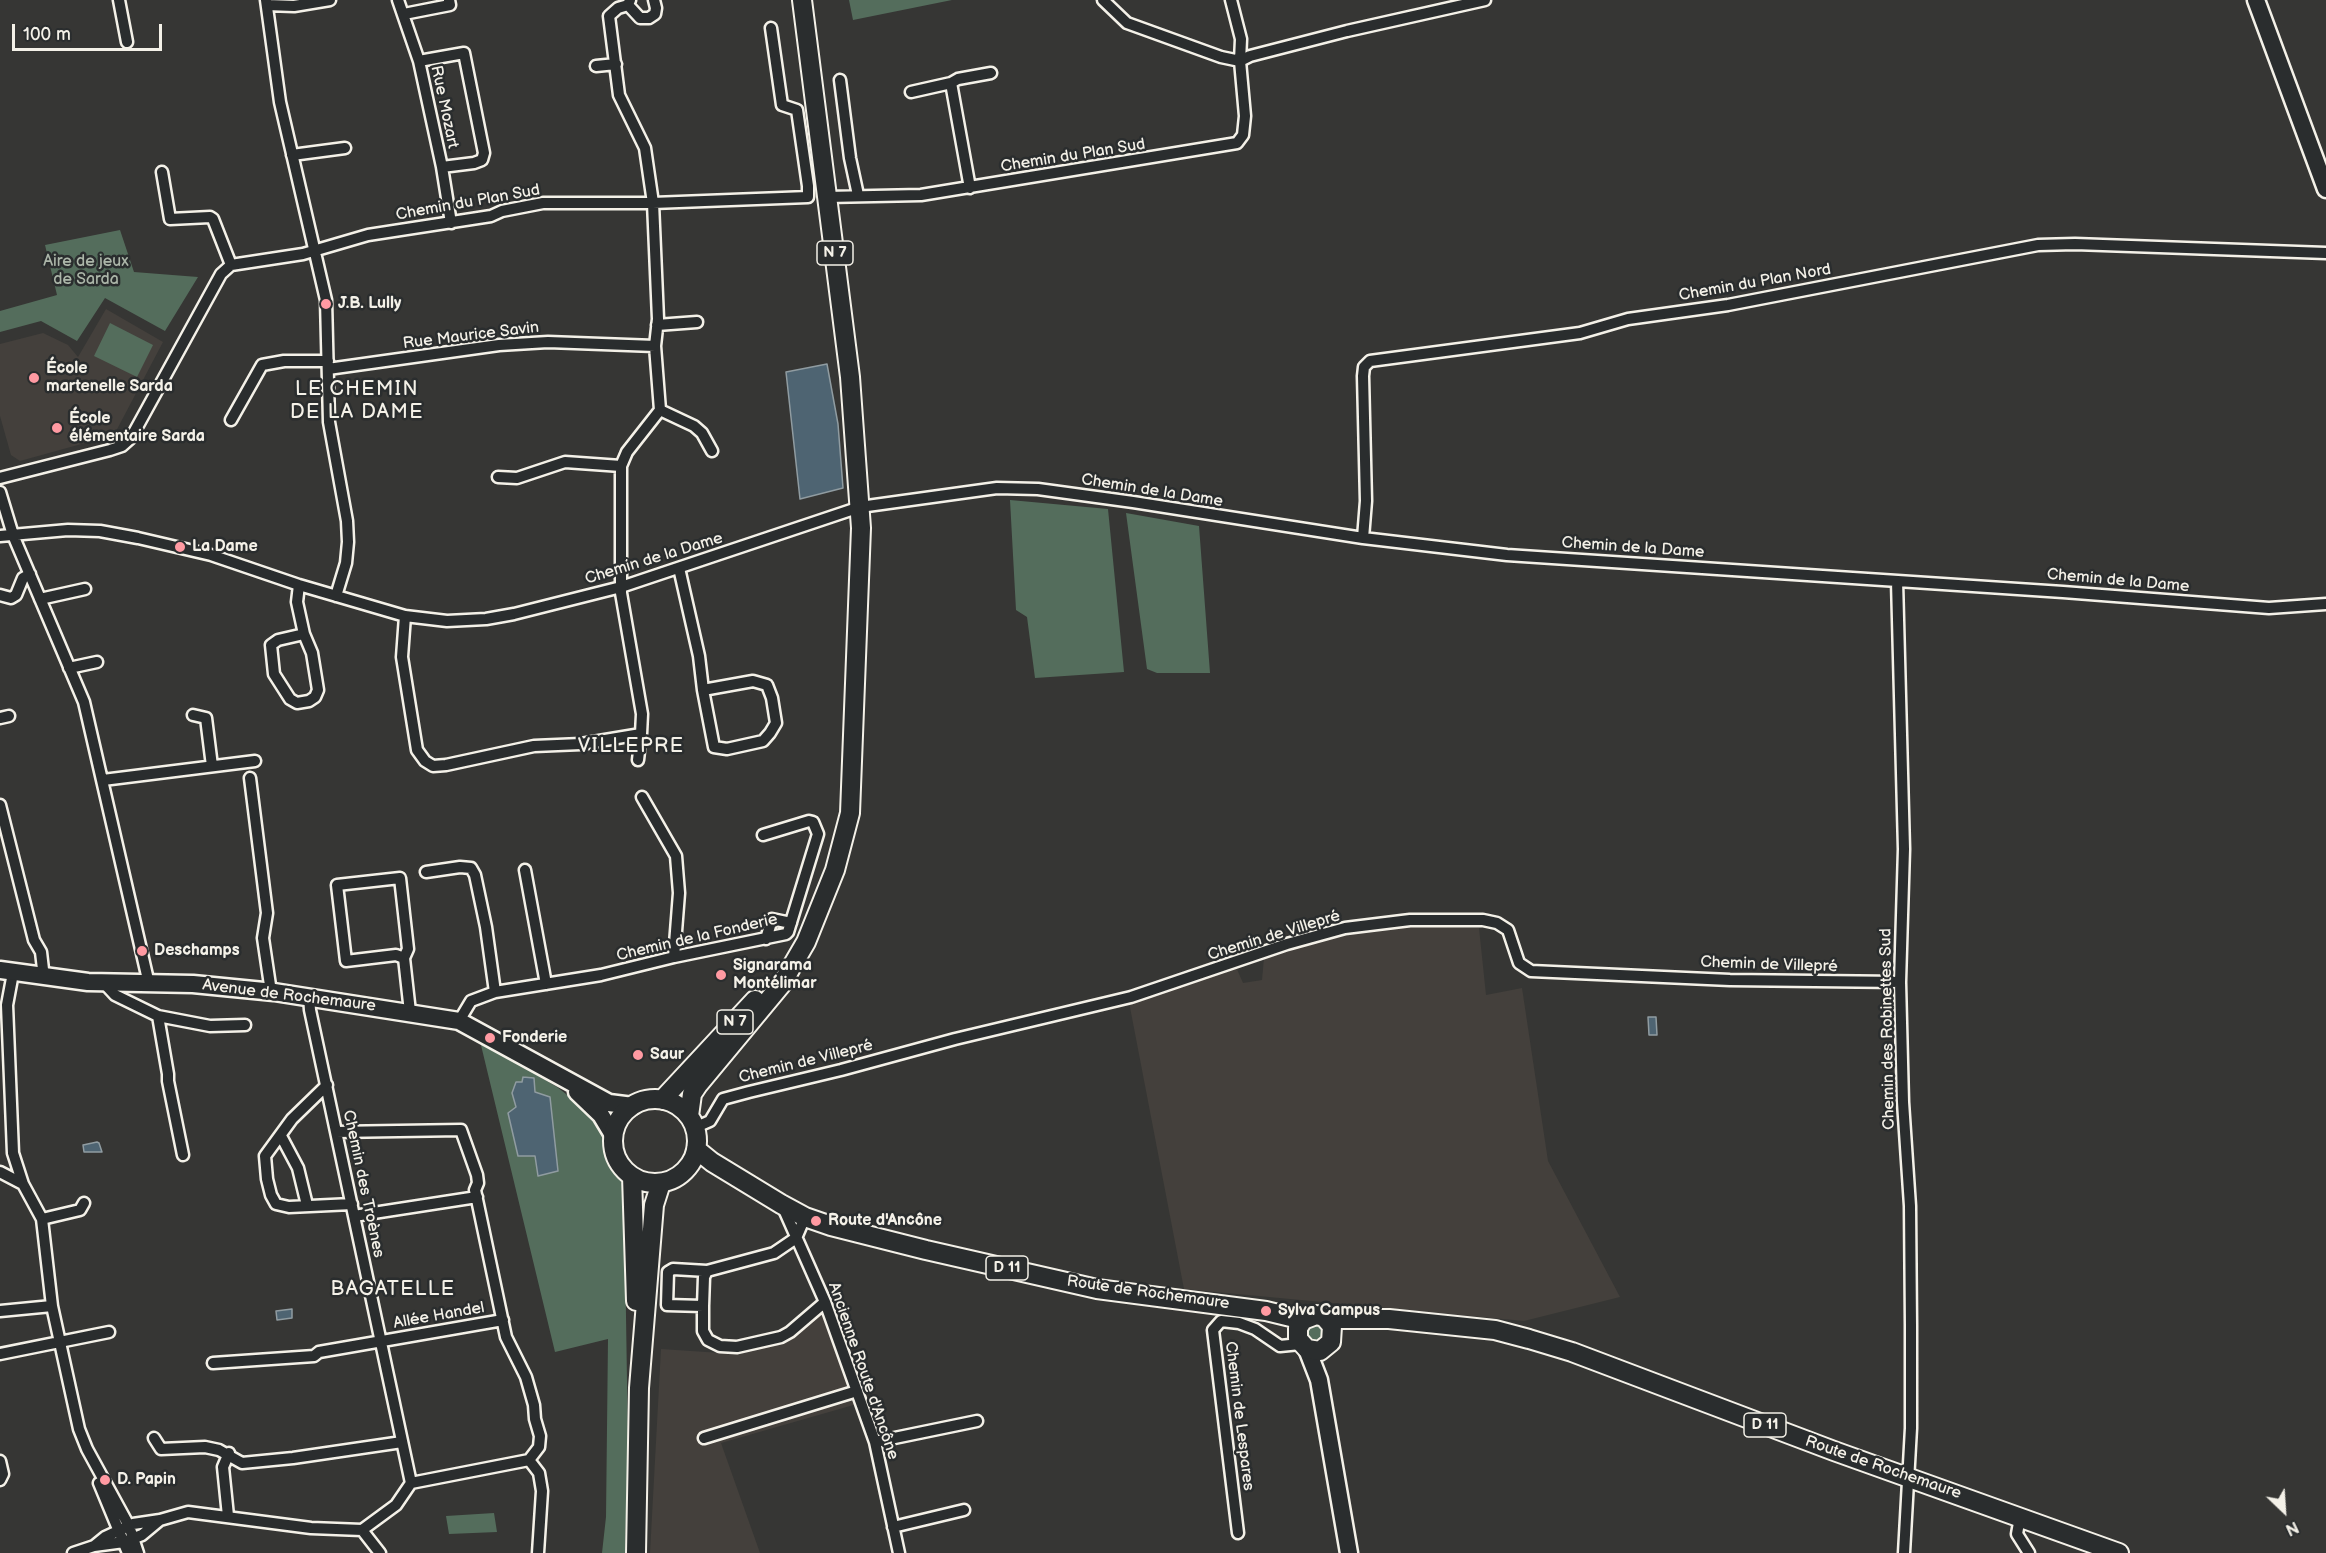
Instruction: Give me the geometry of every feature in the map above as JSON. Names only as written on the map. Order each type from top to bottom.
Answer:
[{"type":"main road","name":"N 7","points":[[692,1122],[692,1094],[781,985],[806,942],[835,870],[850,813],[861,567],[860,507],[850,377],[802,0]]},
{"type":"main road","name":"N 7","points":[[662,1100],[806,942]]},
{"type":"main road","points":[[652,1099],[662,1100],[673,1103],[692,1122],[697,1139],[696,1149],[688,1167],[672,1180],[651,1183],[632,1176],[623,1168],[616,1158],[613,1135],[623,1113],[633,1106],[652,1099]]},
{"type":"main road","name":"Route de Rochemaure","points":[[696,1149],[712,1162],[805,1217],[899,1244],[1097,1289],[1239,1307],[1311,1339],[1405,1321]]},
{"type":"main road","name":"Route de Rochemaure","points":[[688,1167],[711,1170],[781,1204]]},
{"type":"main road","points":[[632,1176],[639,1389],[636,1553]]},
{"type":"main road","points":[[639,1389],[650,1234],[654,1205],[661,1183]]},
{"type":"main road","name":"Route de Rochemaure","points":[[1311,1339],[1316,1315],[1325,1318],[1405,1321],[1495,1330],[1534,1340],[1582,1355],[1834,1451],[2119,1553]]},
{"type":"street","points":[[119,0],[127,42]]},
{"type":"street","points":[[330,0],[294,6],[266,3],[280,102],[326,300],[329,422],[345,510],[348,542],[346,563],[336,596]]},
{"type":"street","name":"Rue Mozart","points":[[398,0],[418,61],[442,167],[451,223]]},
{"type":"street","points":[[404,14],[450,5],[449,0]]},
{"type":"street","points":[[638,760],[642,714],[621,587],[621,466],[627,452],[660,410],[655,346],[657,325],[653,203],[645,148],[619,95],[609,16],[629,2],[640,18],[649,18],[655,14],[654,0]]},
{"type":"street","points":[[1103,0],[1127,23],[1221,57],[1240,60],[1485,0]]},
{"type":"street","points":[[1231,0],[1241,39],[1240,60]]},
{"type":"street","points":[[2256,0],[2326,189]]},
{"type":"street","name":"Chemin du Plan Sud","points":[[231,265],[303,254],[368,235],[451,223],[543,203],[653,203],[808,197],[796,110],[782,105],[771,28]]},
{"type":"street","points":[[418,61],[464,53],[484,153],[482,160],[474,163],[442,167]]},
{"type":"street","name":"Chemin du Plan Sud","points":[[827,197],[921,195],[1229,146],[1237,143],[1243,135],[1245,116],[1240,60]]},
{"type":"street","points":[[596,66],[616,64]]},
{"type":"street","points":[[911,92],[951,83],[957,79],[991,73]]},
{"type":"street","points":[[840,80],[850,158],[858,195]]},
{"type":"street","points":[[951,83],[970,188]]},
{"type":"street","points":[[292,155],[345,148]]},
{"type":"street","points":[[0,478],[110,450],[122,446],[131,438],[221,274],[231,265],[213,219],[210,217],[170,219],[162,172]]},
{"type":"street","name":"Chemin du Plan Nord","points":[[1363,538],[1366,501],[1363,376],[1364,367],[1370,361],[1580,333],[1628,320],[1728,305],[2038,245],[2075,244],[2326,253]]},
{"type":"street","points":[[657,325],[697,322]]},
{"type":"street","name":"Rue Maurice Savin","points":[[231,420],[262,365],[284,361],[328,365],[548,342],[655,346]]},
{"type":"street","points":[[660,410],[694,426],[702,433],[712,451]]},
{"type":"street","points":[[498,477],[517,477],[566,462],[621,466]]},
{"type":"street","name":"Chemin de la Dame","points":[[0,536],[68,530],[110,533],[211,555],[299,585],[405,616],[447,621],[486,619],[621,587],[860,507],[997,488],[1038,489],[1363,538],[1507,555],[2269,608],[2326,604]]},
{"type":"street","points":[[0,492],[14,535],[84,702],[104,780],[149,984]]},
{"type":"street","points":[[679,568],[699,656],[703,690],[714,747],[727,749],[763,741],[776,723],[772,698],[767,685],[753,681],[703,690]]},
{"type":"street","points":[[0,596],[11,598],[16,595],[23,578],[30,574]]},
{"type":"street","name":"Chemin des Robinettes Sud","points":[[1897,581],[1904,849],[1900,982],[1903,1102],[1910,1230],[1911,1416],[1904,1553]]},
{"type":"street","points":[[299,585],[297,602],[304,634],[312,653],[318,690],[315,697],[309,701],[297,703],[290,699],[274,674],[271,645],[278,640],[304,634]]},
{"type":"street","points":[[40,599],[85,588]]},
{"type":"street","points":[[405,616],[402,657],[417,750],[425,761],[433,766],[534,746],[581,744],[641,734]]},
{"type":"street","points":[[69,668],[97,662]]},
{"type":"street","points":[[193,716],[206,718],[212,766]]},
{"type":"street","points":[[104,780],[255,761]]},
{"type":"street","points":[[250,778],[267,914],[263,938],[271,992]]},
{"type":"street","points":[[642,797],[676,856],[679,893],[674,957]]},
{"type":"street","points":[[0,805],[34,940],[41,952],[44,978]]},
{"type":"street","name":"Chemin de la Fonderie","points":[[459,1021],[471,1000],[495,992],[601,975],[786,934],[818,834],[817,827],[809,821],[763,835]]},
{"type":"street","points":[[426,872],[460,867],[471,868],[475,875],[486,927],[495,992]]},
{"type":"street","points":[[525,870],[546,984]]},
{"type":"street","points":[[404,958],[396,955],[346,962],[337,885],[400,878],[408,949],[404,958],[410,1012]]},
{"type":"street","points":[[766,939],[772,919],[791,923]]},
{"type":"street","name":"Chemin de Villepré","points":[[692,1122],[710,1120],[723,1099],[955,1039],[1131,997],[1287,944],[1345,928],[1410,920],[1483,920],[1497,924],[1508,930],[1519,963],[1531,970],[1541,972],[1730,980],[1900,982]]},
{"type":"street","points":[[7,972],[13,1153],[23,1184],[42,1219],[52,1306],[79,1429],[108,1503],[136,1553]]},
{"type":"street","name":"Avenue de Rochemaure","points":[[7,972],[44,978],[193,984],[309,996],[459,1021],[609,1103],[633,1106]]},
{"type":"street","points":[[103,982],[115,995],[173,1021],[210,1026],[245,1025]]},
{"type":"street","name":"Chemin des Troènes","points":[[309,996],[310,1010],[411,1483]]},
{"type":"street","points":[[158,1016],[183,1155]]},
{"type":"street","name":"Avenue de Rochemaure","points":[[564,1078],[601,1115],[613,1135]]},
{"type":"street","points":[[327,1085],[292,1119],[265,1156],[271,1195],[276,1204],[289,1207],[352,1204]]},
{"type":"street","points":[[73,1553],[126,1536],[151,1520],[160,1520],[188,1512],[311,1528],[362,1530],[396,1505],[411,1483],[529,1460],[538,1447],[540,1436],[534,1405],[526,1377],[506,1337],[477,1197],[477,1175],[461,1130],[336,1132]]},
{"type":"street","points":[[281,1136],[298,1168],[307,1205]]},
{"type":"street","points":[[0,1172],[23,1184]]},
{"type":"street","points":[[354,1216],[477,1197]]},
{"type":"street","points":[[42,1219],[80,1210],[84,1203]]},
{"type":"street","name":"Ancienne Route d'Ancône","points":[[781,1204],[825,1302],[875,1442],[899,1553]]},
{"type":"street","points":[[703,1306],[667,1305],[668,1272],[673,1269],[707,1271],[761,1258],[785,1247],[796,1238],[805,1217]]},
{"type":"street","points":[[707,1271],[704,1277],[703,1331],[708,1340],[720,1346],[737,1347],[781,1337],[825,1302]]},
{"type":"street","points":[[0,1311],[52,1306]]},
{"type":"street","name":"Allée Handel","points":[[213,1363],[314,1356],[320,1352],[503,1320]]},
{"type":"street","name":"Chemin de Lespares","points":[[1238,1533],[1213,1330],[1221,1321],[1239,1323],[1255,1329],[1280,1346],[1311,1339]]},
{"type":"street","points":[[0,1354],[109,1332]]},
{"type":"street","points":[[1311,1339],[1349,1553]]},
{"type":"street","points":[[704,1438],[857,1391]]},
{"type":"street","points":[[875,1442],[977,1421]]},
{"type":"street","points":[[154,1438],[161,1449],[205,1447],[228,1453],[242,1462],[293,1458],[402,1442]]},
{"type":"street","points":[[228,1453],[223,1467],[228,1516]]},
{"type":"street","points":[[529,1460],[539,1473],[542,1491],[538,1553]]},
{"type":"street","points":[[0,1461],[3,1474],[0,1480]]},
{"type":"street","points":[[95,1465],[105,1480],[126,1536]]},
{"type":"street","points":[[893,1527],[963,1510]]},
{"type":"street","points":[[2020,1517],[2018,1534],[2030,1553]]},
{"type":"street","points":[[362,1530],[380,1553]]},
{"type":"shaded area","points":[[106,309],[163,342],[114,435],[20,461],[11,455],[0,416],[0,344],[43,333],[68,345],[78,357]]},
{"type":"shaded area","points":[[1414,926],[1479,928],[1486,995],[1522,988],[1548,1161],[1620,1297],[1524,1321],[1184,1289],[1129,1002],[1236,967],[1243,983],[1262,980],[1264,958],[1303,944],[1349,932]]},
{"type":"shaded area","points":[[821,1311],[857,1404],[721,1443],[760,1553],[650,1553],[661,1349],[721,1353],[784,1339]]},
{"type":"green space","points":[[849,0],[952,0],[853,20]]},
{"type":"green space","name":"Aire de jeux de Sarda","points":[[120,230],[134,272],[198,277],[165,331],[105,298],[77,341],[41,321],[0,332],[0,311],[57,295],[45,245]]},
{"type":"green space","points":[[110,323],[153,345],[137,377],[94,356]]},
{"type":"green space","points":[[1010,500],[1108,509],[1124,672],[1035,678],[1027,617],[1016,610]]},
{"type":"green space","points":[[1126,513],[1199,526],[1210,673],[1157,673],[1147,669]]},
{"type":"green space","points":[[480,1041],[557,1087],[584,1108],[601,1130],[606,1159],[624,1186],[628,1446],[625,1553],[602,1553],[606,1517],[608,1339],[555,1352]]},
{"type":"green space","points":[[1313,1322],[1324,1327],[1325,1338],[1311,1345],[1304,1328]]},
{"type":"green space","points":[[494,1513],[497,1532],[449,1534],[446,1516]]},
{"type":"water","points":[[827,364],[838,424],[843,488],[800,499],[786,372]]},
{"type":"water","points":[[1648,1017],[1656,1017],[1657,1035],[1649,1035]]},
{"type":"water","points":[[523,1077],[534,1078],[535,1092],[550,1097],[558,1171],[538,1176],[535,1156],[518,1156],[508,1113],[516,1107],[512,1093],[516,1082],[522,1082]]},
{"type":"water","points":[[97,1142],[102,1152],[84,1152],[83,1145]]},
{"type":"water","points":[[292,1309],[292,1318],[277,1320],[276,1311]]},
{"type":"place","name":"J.B. Lully","points":[[326,304]]},
{"type":"place","name":"École martenelle Sarda","points":[[34,378]]},
{"type":"place","name":"École élémentaire Sarda","points":[[57,428]]},
{"type":"place","name":"La Dame","points":[[180,547]]},
{"type":"place","name":"Deschamps","points":[[142,951]]},
{"type":"place","name":"Signarama Montélimar","points":[[721,975]]},
{"type":"place","name":"Fonderie","points":[[490,1038]]},
{"type":"place","name":"Saur","points":[[638,1055]]},
{"type":"place","name":"Route d'Ancône","points":[[816,1221]]},
{"type":"place","name":"Sylva Campus","points":[[1266,1311]]},
{"type":"place","name":"D. Papin","points":[[105,1480]]},
{"type":"district","name":"LE CHEMIN DE LA DAME","points":[[357,402]]},
{"type":"district","name":"VILLEPRE","points":[[631,747]]},
{"type":"district","name":"BAGATELLE","points":[[393,1290]]}]
